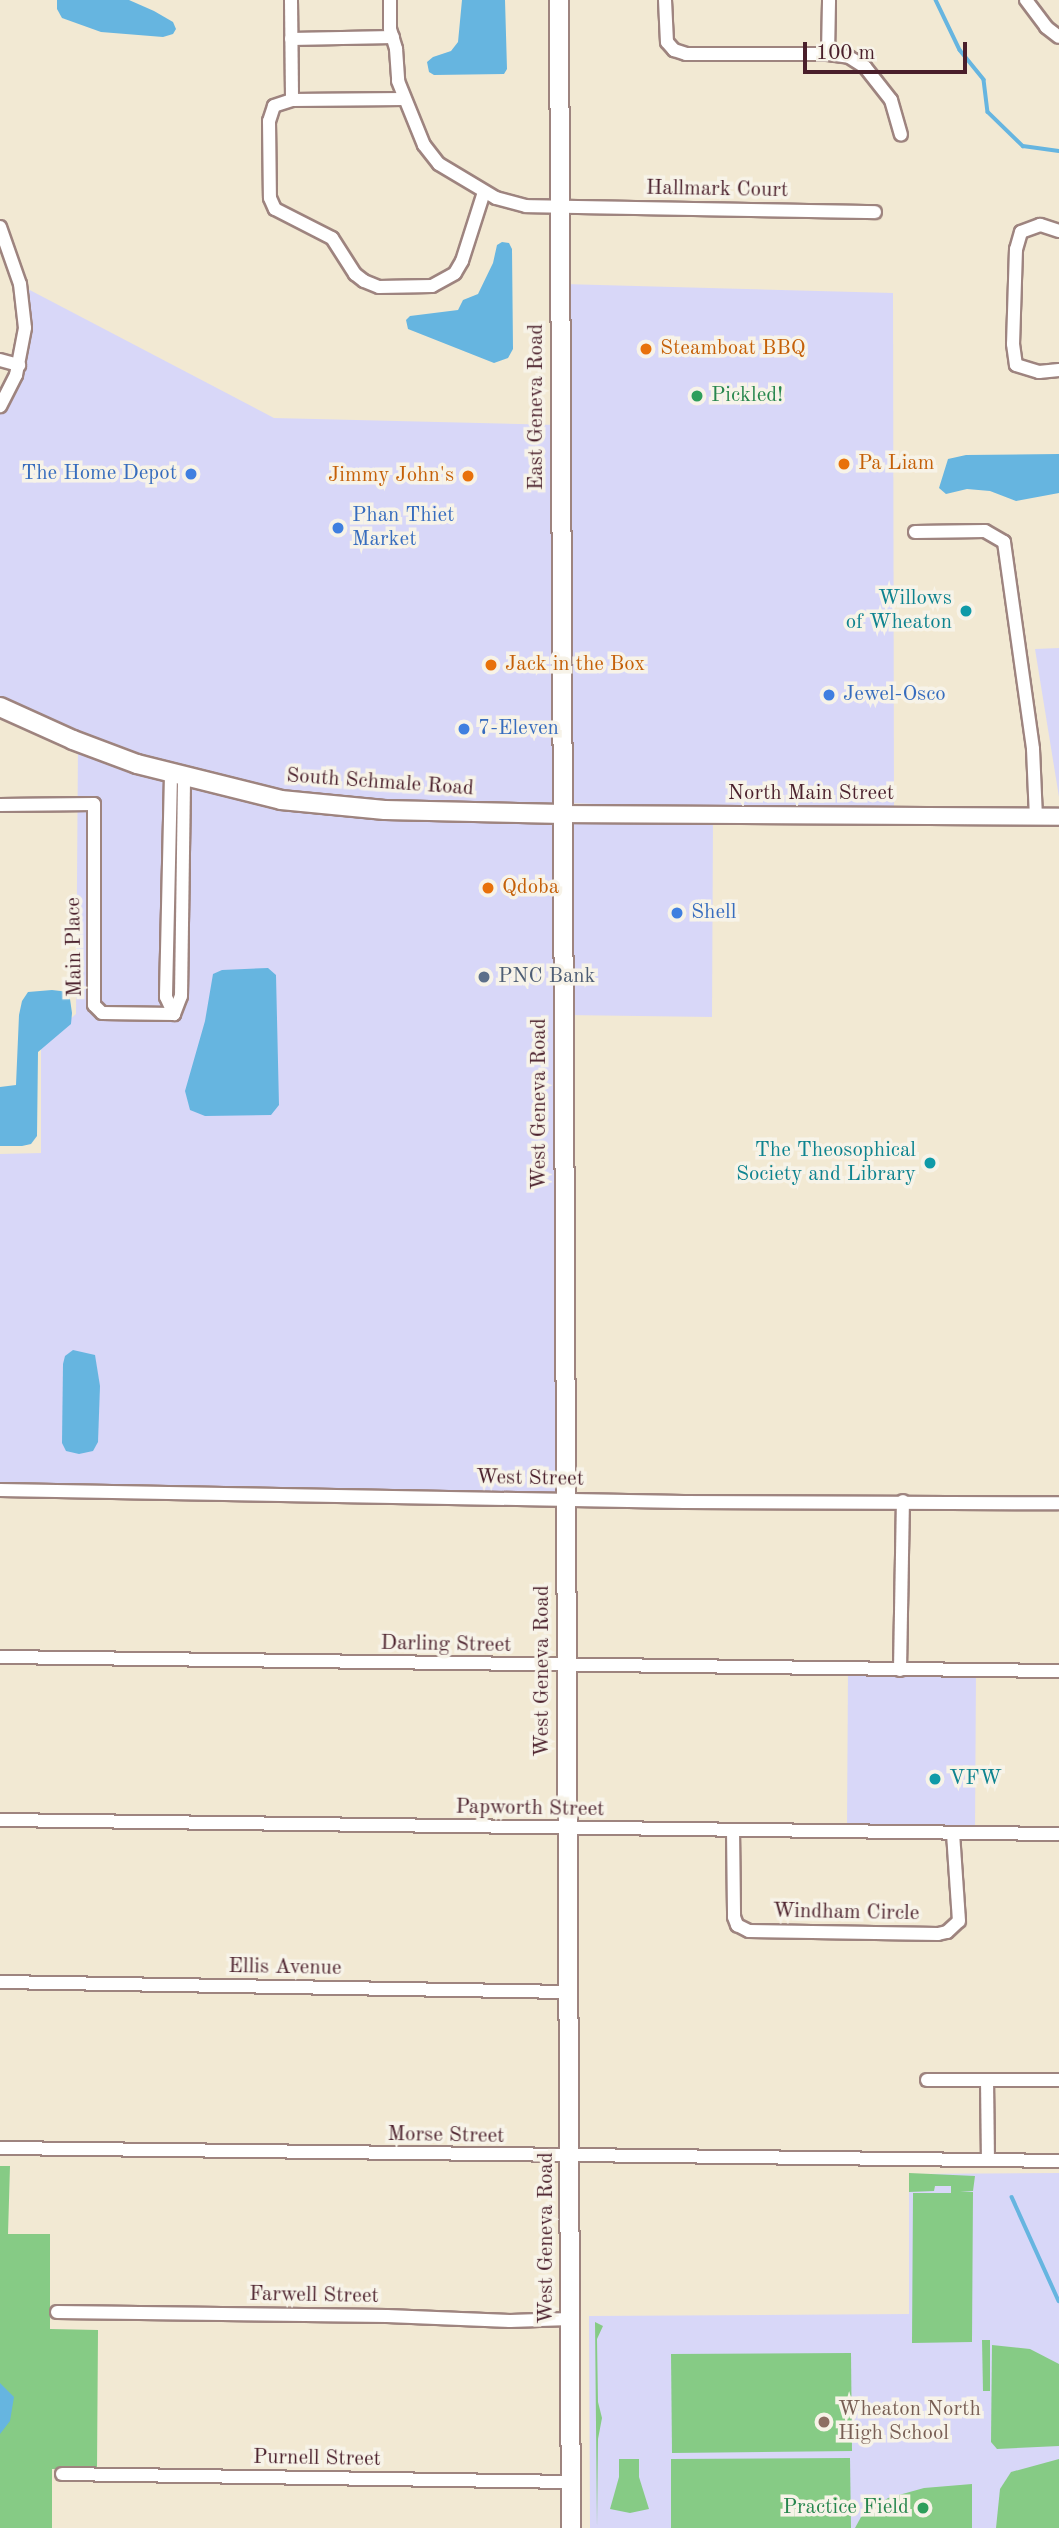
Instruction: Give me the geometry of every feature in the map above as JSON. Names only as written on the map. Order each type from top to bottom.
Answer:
[{"type":"main road","name":"East Geneva Road","points":[[559,0],[563,814]]},
{"type":"main road","name":"South Schmale Road","points":[[0,707],[72,740],[177,776],[315,804],[385,810],[563,814]]},
{"type":"main road","name":"West Geneva Road","points":[[563,814],[571,2528]]},
{"type":"street","points":[[291,0],[292,100]]},
{"type":"street","name":"Hallmark Court","points":[[390,0],[398,81],[424,145],[439,164],[484,192],[526,206],[875,212]]},
{"type":"street","points":[[665,0],[667,42],[674,50],[686,54],[828,54],[849,57],[865,67],[891,100],[901,135]]},
{"type":"street","points":[[828,54],[829,0]]},
{"type":"street","points":[[1026,0],[1046,27],[1059,37]]},
{"type":"street","points":[[291,39],[393,37]]},
{"type":"street","points":[[404,99],[281,101],[270,112],[270,198],[275,209],[284,216],[332,238],[355,274],[364,281],[379,287],[432,286],[455,273],[462,261],[484,192]]},
{"type":"street","points":[[1059,231],[1040,225],[1021,232],[1016,249],[1013,344],[1016,366],[1039,372],[1059,370]]},
{"type":"street","points":[[0,227],[23,298],[25,328],[19,365],[0,406]]},
{"type":"street","points":[[0,360],[19,365]]},
{"type":"street","points":[[915,532],[985,531],[1004,542],[1033,749],[1036,817]]},
{"type":"street","name":"Main Place","points":[[0,805],[94,804],[94,1005],[102,1013],[174,1014],[166,997],[177,776]]},
{"type":"street","name":"North Main Street","points":[[563,814],[1059,817]]},
{"type":"street","name":"West Street","points":[[0,1490],[684,1502],[1059,1503]]},
{"type":"street","points":[[900,1670],[903,1501]]},
{"type":"street","name":"Darling Street","points":[[0,1657],[1059,1671]]},
{"type":"street","name":"Papworth Street","points":[[0,1820],[1059,1834]]},
{"type":"street","name":"Windham Circle","points":[[733,1830],[734,1917],[737,1925],[749,1931],[947,1932],[959,1922],[953,1833]]},
{"type":"street","name":"Ellis Avenue","points":[[0,1982],[569,1993]]},
{"type":"street","points":[[927,2080],[1059,2080]]},
{"type":"street","points":[[987,2080],[988,2160]]},
{"type":"street","name":"Morse Street","points":[[0,2148],[1059,2161]]},
{"type":"street","name":"Farwell Street","points":[[57,2312],[387,2316],[510,2321],[570,2319]]},
{"type":"street","name":"Purnell Street","points":[[62,2474],[571,2482]]},
{"type":"shaded area","points":[[563,284],[893,293],[894,814],[566,803]]},
{"type":"shaded area","points":[[24,287],[274,418],[557,425],[558,805],[332,802],[175,771],[75,735],[0,701],[0,412],[21,368]]},
{"type":"shaded area","points":[[1059,648],[1059,797],[1035,649]]},
{"type":"shaded area","points":[[78,745],[178,781],[555,820],[561,1493],[0,1482],[0,1154],[41,1153],[41,1043],[76,1014]]},
{"type":"shaded area","points":[[566,814],[713,819],[712,1017],[565,1015]]},
{"type":"shaded area","points":[[848,1671],[976,1672],[975,1829],[847,1828]]},
{"type":"shaded area","name":"Wheaton North High School","points":[[1059,2173],[1059,2528],[590,2528],[589,2316],[909,2314],[909,2174]]},
{"type":"green space","points":[[0,2166],[10,2166],[8,2234],[50,2234],[50,2329],[98,2330],[97,2469],[52,2469],[52,2528],[0,2528]]},
{"type":"green space","points":[[909,2173],[975,2176],[973,2191],[960,2192],[973,2192],[972,2342],[912,2343],[913,2193],[951,2193],[951,2186],[935,2186],[934,2191],[909,2192]]},
{"type":"green space","points":[[595,2322],[603,2326],[597,2339],[598,2402],[602,2418],[598,2439],[597,2528]]},
{"type":"green space","points":[[982,2340],[990,2340],[990,2391],[983,2391]]},
{"type":"green space","points":[[992,2345],[1030,2349],[1059,2364],[1059,2446],[997,2449],[991,2442]]},
{"type":"green space","points":[[851,2353],[852,2451],[672,2453],[671,2354]]},
{"type":"green space","points":[[850,2458],[851,2528],[671,2528],[671,2459]]},
{"type":"green space","points":[[619,2459],[639,2459],[639,2477],[649,2509],[630,2513],[610,2509],[619,2477]]},
{"type":"green space","points":[[1059,2459],[1059,2528],[996,2528],[1000,2489],[1011,2472]]},
{"type":"green space","name":"Practice Field","points":[[972,2484],[972,2528],[855,2528],[861,2517],[888,2498],[924,2488]]},
{"type":"water","points":[[57,0],[129,0],[173,22],[176,29],[173,34],[163,37],[101,32],[62,18],[57,9]]},
{"type":"water","points":[[462,0],[505,0],[507,69],[504,74],[434,75],[429,72],[427,62],[451,51],[458,42]]},
{"type":"water","points":[[502,242],[509,243],[512,249],[513,349],[508,358],[494,363],[408,329],[406,320],[410,316],[458,310],[463,300],[478,294],[493,263],[497,245]]},
{"type":"water","points":[[1059,454],[1059,493],[1016,501],[990,491],[967,489],[946,494],[939,488],[948,459],[966,455]]},
{"type":"water","points":[[268,968],[276,975],[279,1105],[271,1115],[205,1116],[190,1110],[185,1091],[205,1021],[213,974],[222,970]]},
{"type":"water","points":[[28,992],[69,992],[71,1024],[38,1052],[37,1136],[31,1144],[0,1146],[0,1087],[16,1085],[22,1001]]},
{"type":"water","points":[[73,1350],[95,1355],[100,1386],[98,1442],[93,1451],[79,1454],[66,1451],[62,1443],[63,1364],[65,1356]]},
{"type":"water","points":[[0,2383],[14,2397],[10,2421],[0,2434]]},
{"type":"waterway","points":[[936,0],[960,50],[984,80],[988,112],[1023,146],[1059,151]]},
{"type":"waterway","points":[[1012,2197],[1059,2301]]},
{"type":"place","name":"Steamboat BBQ","points":[[646,349]]},
{"type":"place","name":"Pickled!","points":[[697,396]]},
{"type":"place","name":"Pa Liam","points":[[844,464]]},
{"type":"place","name":"The Home Depot","points":[[191,474]]},
{"type":"place","name":"Jimmy John's","points":[[468,476]]},
{"type":"place","name":"Phan Thiet Market","points":[[338,528]]},
{"type":"place","name":"Willows of Wheaton","points":[[966,611]]},
{"type":"place","name":"Jack in the Box","points":[[491,665]]},
{"type":"place","name":"Jewel-Osco","points":[[829,695]]},
{"type":"place","name":"7-Eleven","points":[[464,729]]},
{"type":"place","name":"Qdoba","points":[[488,888]]},
{"type":"place","name":"Shell","points":[[677,913]]},
{"type":"place","name":"PNC Bank","points":[[484,977]]},
{"type":"place","name":"The Theosophical Society and Library","points":[[930,1163]]},
{"type":"place","name":"VFW","points":[[935,1779]]},
{"type":"place","name":"Wheaton North High School","points":[[824,2422]]},
{"type":"place","name":"Practice Field","points":[[923,2508]]}]
